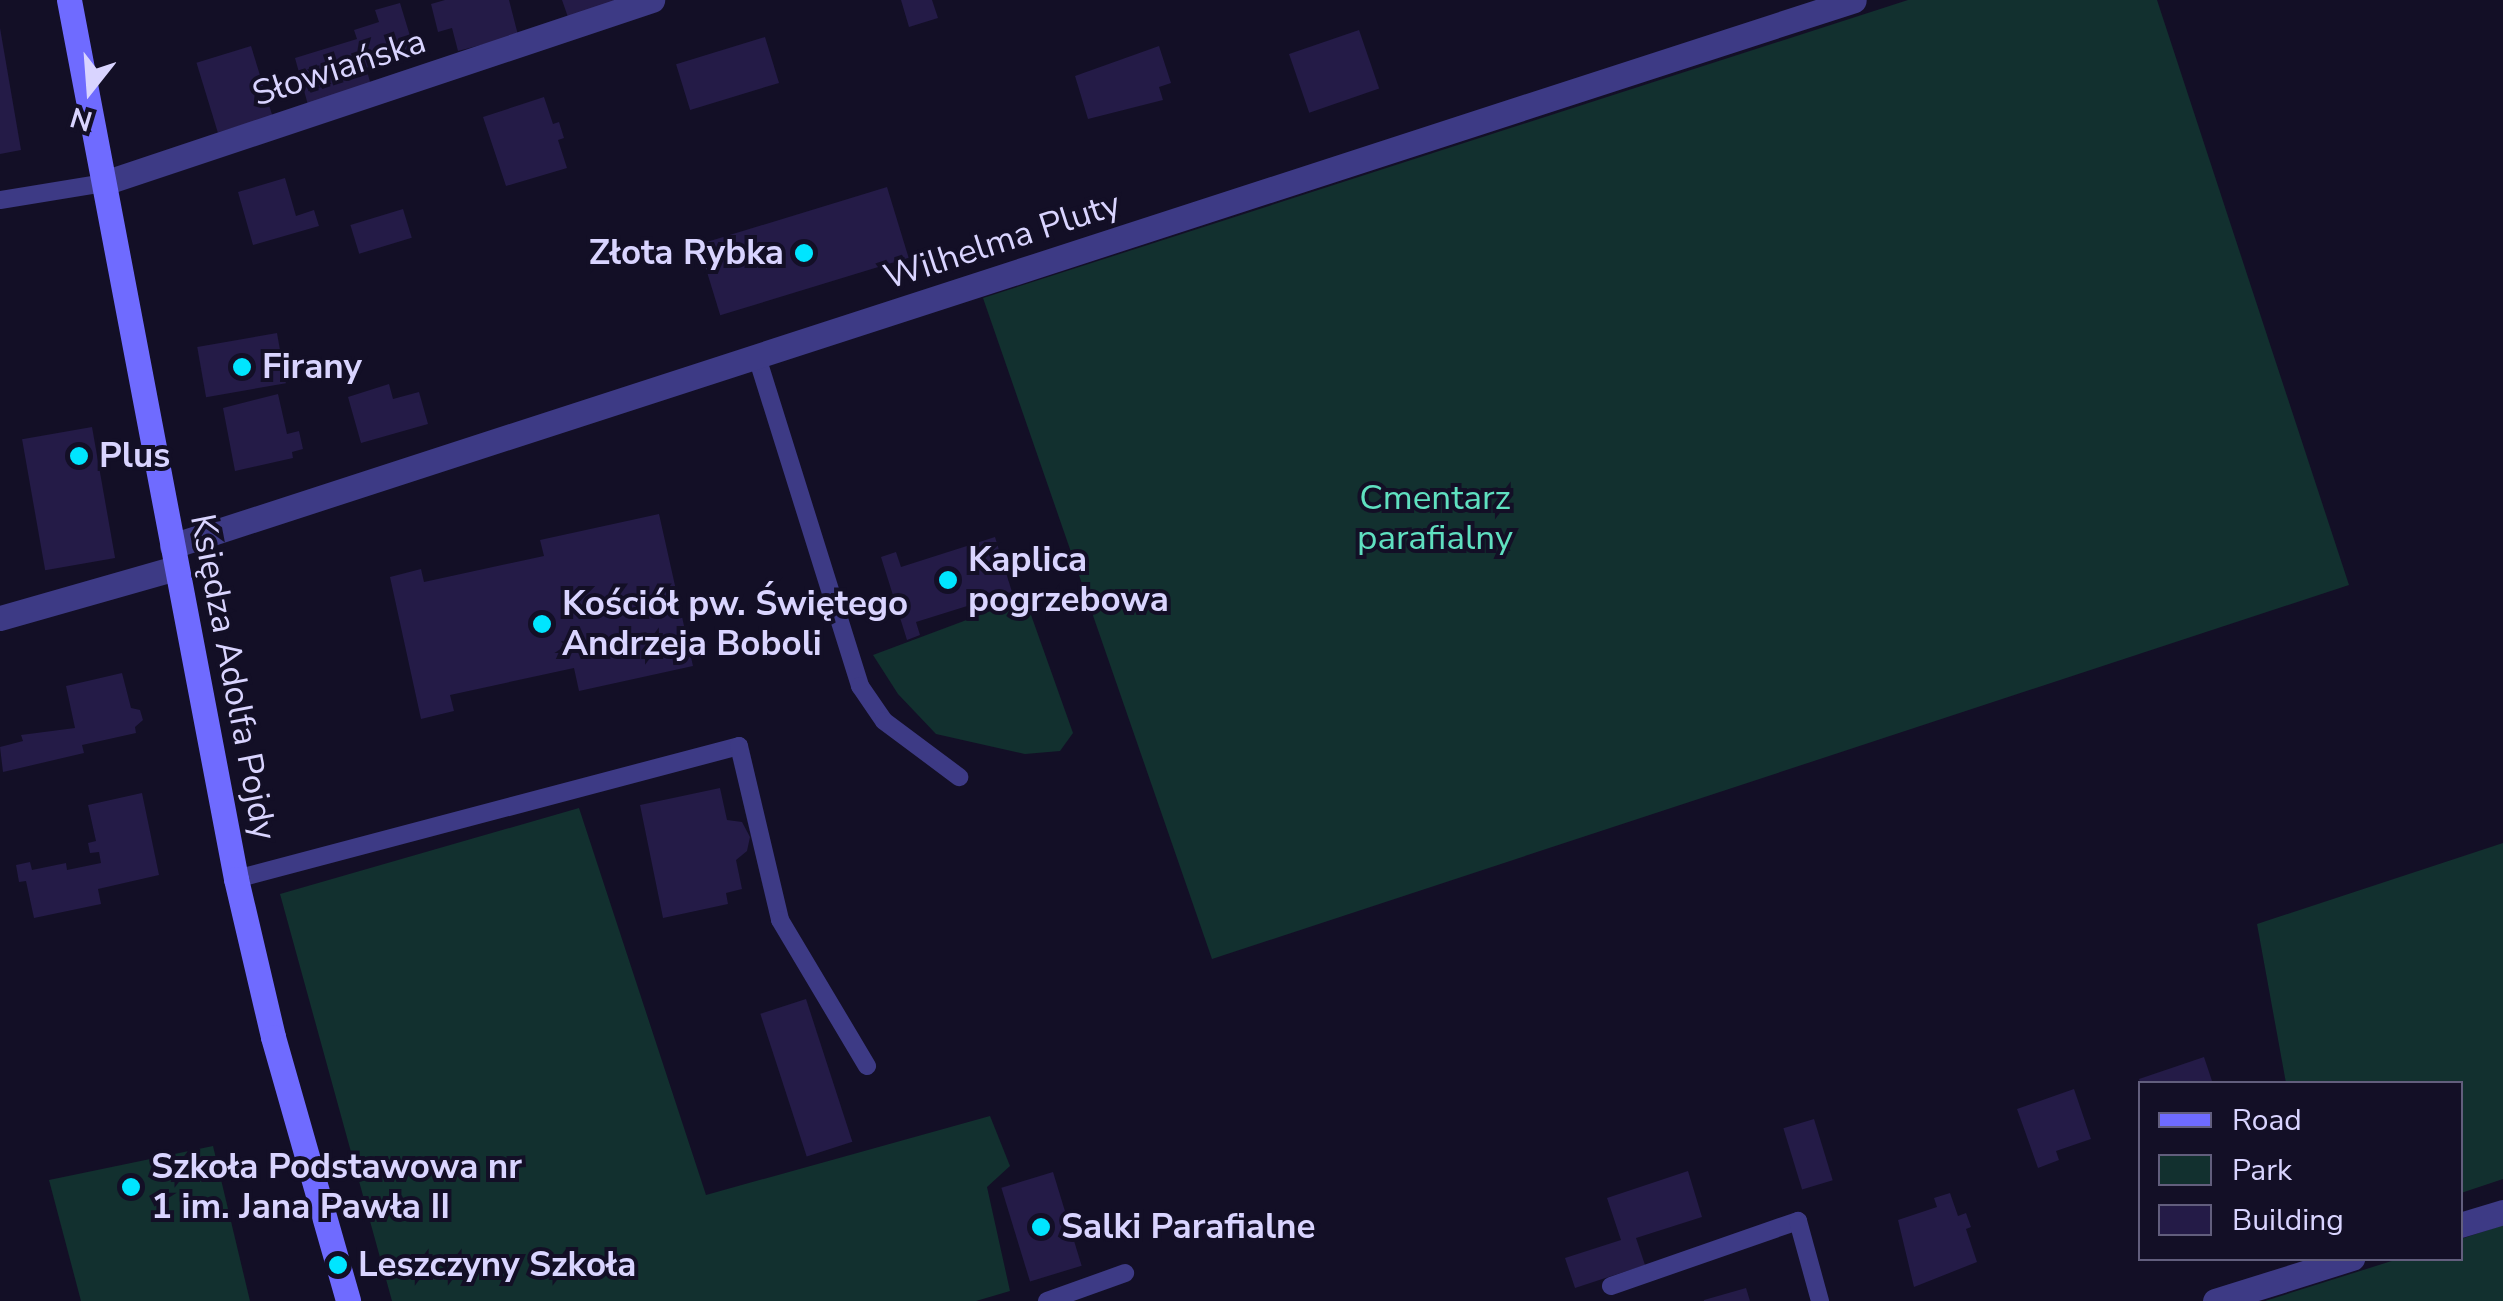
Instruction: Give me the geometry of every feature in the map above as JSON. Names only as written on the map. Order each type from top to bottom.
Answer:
[{"type":"street","name":"Księdza Adolfa Pojdy","points":[[70,0],[236,879],[273,1037],[348,1301]]},
{"type":"street","name":"Słowiańska","points":[[104,183],[652,0]]},
{"type":"street","name":"Wilhelma Pluty","points":[[0,618],[757,357],[1854,0]]},
{"type":"street","points":[[2463,1224],[2503,1212]]},
{"type":"street","points":[[2215,1301],[2342,1261]]},
{"type":"lane","points":[[0,200],[104,183]]},
{"type":"lane","points":[[757,357],[860,686],[884,722],[959,776]]},
{"type":"lane","points":[[236,879],[739,746],[780,920],[868,1066]]},
{"type":"lane","points":[[1611,1286],[1798,1221],[1820,1301]]},
{"type":"lane","points":[[1047,1301],[1125,1273]]},
{"type":"green space","name":"Cmentarz parafialny","points":[[1908,0],[2157,0],[2349,585],[1212,959],[983,298]]},
{"type":"green space","points":[[1025,598],[1073,733],[1060,751],[1025,754],[936,734],[898,694],[873,655]]},
{"type":"green space","points":[[579,808],[706,1195],[990,1116],[1010,1166],[987,1187],[1010,1291],[976,1301],[392,1301],[280,894]]},
{"type":"green space","points":[[2503,843],[2503,1179],[2463,1192],[2463,1081],[2286,1081],[2257,924]]},
{"type":"green space","points":[[213,1146],[250,1301],[81,1301],[49,1180]]},
{"type":"green space","points":[[2503,1225],[2503,1301],[2265,1301],[2392,1261],[2463,1261],[2463,1238]]},
{"type":"building","points":[[445,0],[509,0],[518,35],[458,51],[452,28],[438,32],[431,4]]},
{"type":"building","points":[[562,0],[621,0],[569,20]]},
{"type":"building","points":[[901,0],[932,0],[938,18],[909,27]]},
{"type":"building","points":[[400,3],[414,49],[366,68],[371,85],[308,105],[295,58],[357,39],[354,30],[379,22],[375,10]]},
{"type":"building","points":[[0,28],[21,150],[0,154]]},
{"type":"building","points":[[1359,30],[1379,89],[1309,113],[1289,54]]},
{"type":"building","points":[[765,37],[779,83],[690,110],[676,64]]},
{"type":"building","points":[[251,46],[272,116],[218,132],[196,63]]},
{"type":"building","points":[[1159,46],[1171,83],[1159,87],[1163,100],[1088,119],[1075,76]]},
{"type":"building","points":[[544,97],[553,124],[559,122],[564,138],[558,140],[567,168],[506,186],[483,117]]},
{"type":"building","points":[[285,178],[296,216],[314,210],[319,226],[253,245],[238,192]]},
{"type":"building","name":"Złota Rybka","points":[[887,187],[909,258],[720,315],[699,245]]},
{"type":"building","points":[[403,209],[412,238],[359,254],[350,225]]},
{"type":"building","name":"Firany","points":[[277,333],[286,383],[206,397],[197,347]]},
{"type":"building","points":[[389,384],[393,399],[419,392],[428,424],[361,443],[348,397]]},
{"type":"building","points":[[278,394],[287,434],[299,431],[303,449],[292,452],[293,458],[235,471],[223,408]]},
{"type":"building","points":[[92,427],[115,558],[45,570],[22,439]]},
{"type":"building","name":"Kościół pw. Świętego Andrzeja Boboli","points":[[659,514],[693,666],[579,691],[574,668],[450,695],[454,711],[421,719],[390,577],[421,569],[424,582],[544,556],[540,540]]},
{"type":"building","name":"Kaplica pogrzebowa","points":[[995,537],[1012,592],[916,622],[920,635],[907,640],[881,557],[896,552],[901,567]]},
{"type":"building","points":[[122,673],[131,708],[140,710],[143,720],[135,727],[136,733],[82,745],[84,753],[3,772],[0,747],[23,741],[21,735],[75,728],[66,686]]},
{"type":"building","points":[[720,788],[727,820],[742,822],[750,837],[747,851],[736,860],[742,889],[726,893],[728,904],[663,918],[640,805]]},
{"type":"building","points":[[142,793],[159,875],[98,889],[101,904],[34,918],[26,881],[19,882],[16,865],[30,862],[32,870],[66,863],[67,870],[101,863],[99,852],[90,853],[88,843],[96,841],[88,805]]},
{"type":"building","points":[[806,999],[852,1142],[807,1156],[760,1014]]},
{"type":"building","points":[[2204,1057],[2212,1081],[2140,1081]]},
{"type":"building","points":[[2074,1089],[2091,1139],[2056,1151],[2059,1160],[2038,1168],[2017,1109]]},
{"type":"building","points":[[1814,1119],[1833,1180],[1802,1190],[1783,1128]]},
{"type":"building","points":[[1688,1171],[1702,1217],[1636,1238],[1645,1265],[1575,1288],[1565,1258],[1621,1240],[1607,1198]]},
{"type":"building","name":"Salki Parafialne","points":[[1053,1172],[1082,1266],[1030,1282],[1001,1188]]},
{"type":"building","points":[[1950,1193],[1958,1216],[1966,1213],[1971,1227],[1966,1229],[1977,1262],[1914,1287],[1898,1220],[1937,1207],[1934,1198]]},
{"type":"building","points":[[1746,1288],[1750,1301],[1704,1301],[1704,1300]]},
{"type":"place","name":"Złota Rybka","points":[[804,253]]},
{"type":"place","name":"Firany","points":[[242,367]]},
{"type":"place","name":"Plus","points":[[79,456]]},
{"type":"place","name":"Kaplica pogrzebowa","points":[[948,580]]},
{"type":"place","name":"Kościół pw. Świętego Andrzeja Boboli","points":[[542,624]]},
{"type":"place","name":"Szkoła Podstawowa nr 1 im. Jana Pawła II","points":[[131,1187]]},
{"type":"place","name":"Salki Parafialne","points":[[1041,1227]]},
{"type":"place","name":"Leszczyny Szkoła","points":[[338,1265]]}]
